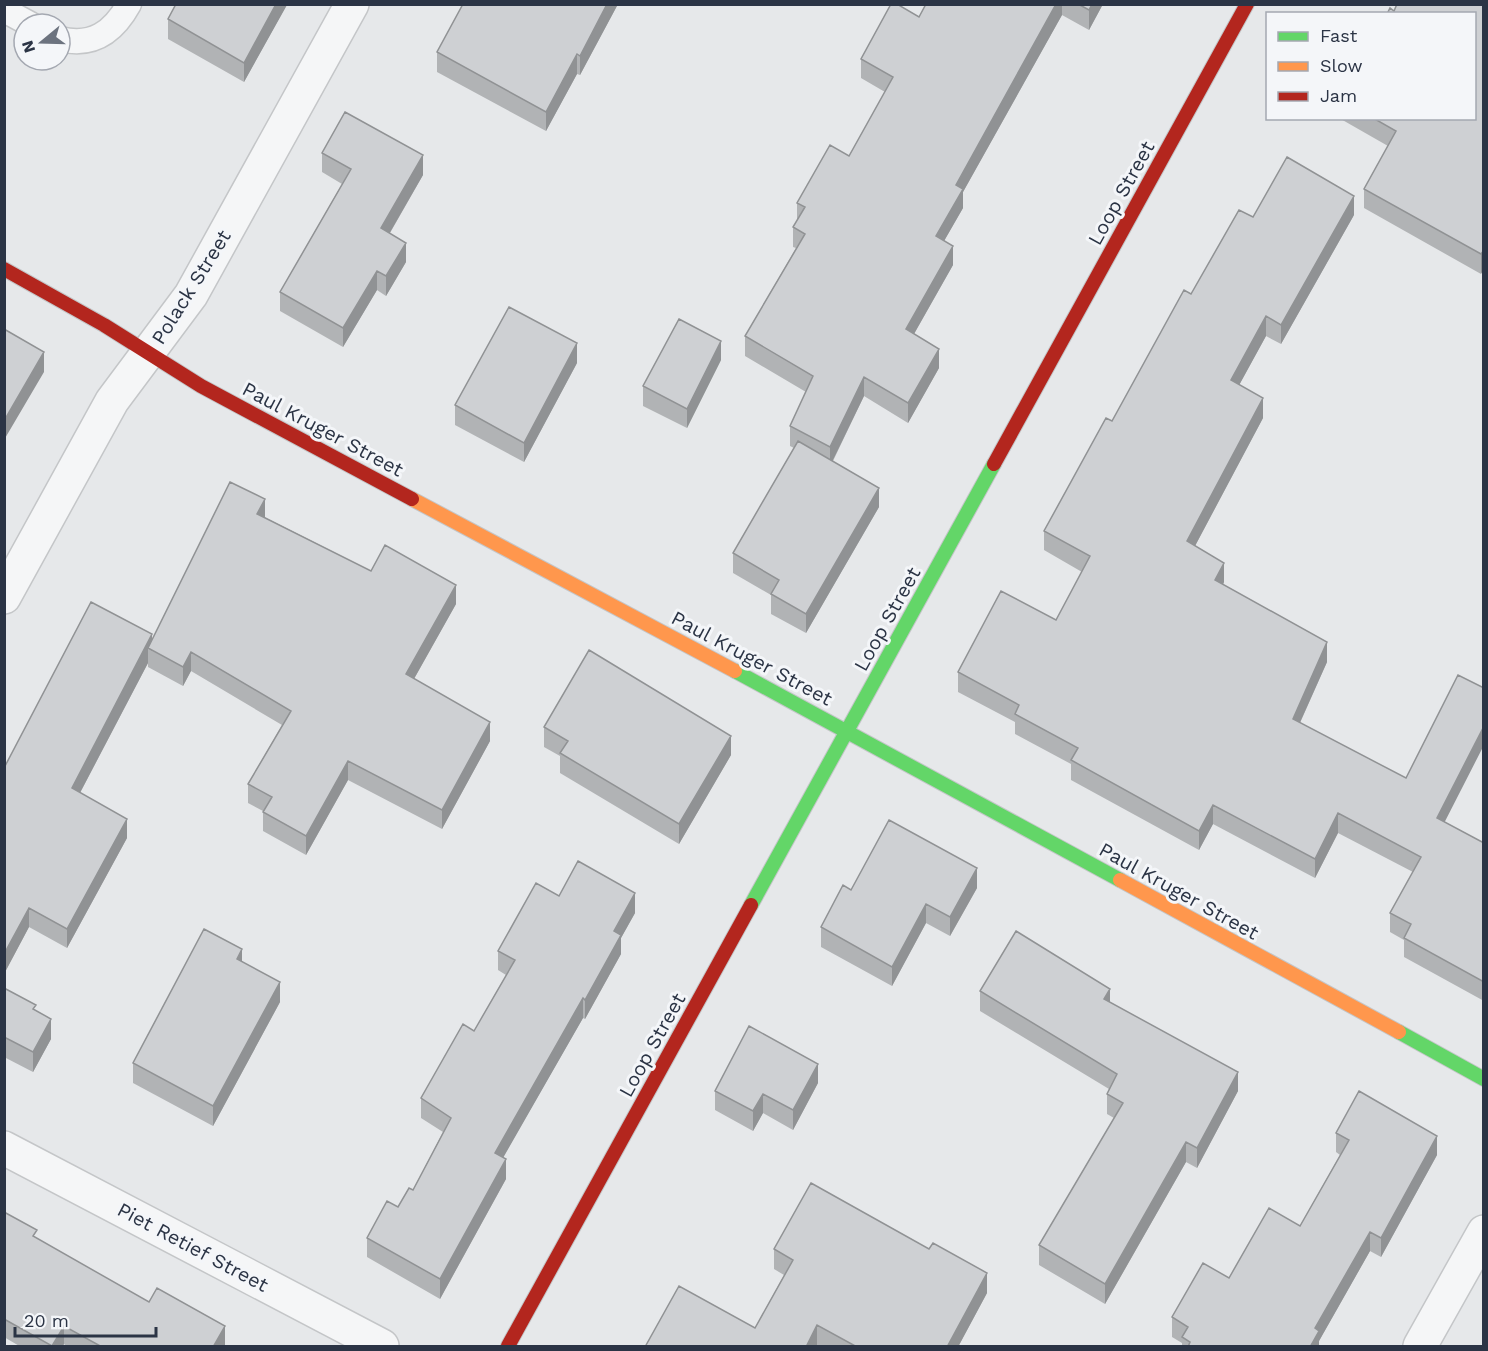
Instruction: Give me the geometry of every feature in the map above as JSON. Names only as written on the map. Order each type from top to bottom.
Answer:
[{"type":"street","name":"Polack Street","points":[[4,597],[112,401],[191,295],[352,4]]},
{"type":"street","name":"Loop Street","points":[[508,1347],[1247,4]]},
{"type":"street","name":"Paul Kruger Street","points":[[4,268],[201,386],[848,731],[1484,1079]]},
{"type":"street","name":"Piet Retief Street","points":[[4,1148],[382,1347]]},
{"type":"street","points":[[1420,1347],[1484,1232]]},
{"type":"lane","points":[[72,42],[91,41],[109,31],[121,19],[129,4]]},
{"type":"building","points":[[176,4],[276,4],[244,63],[168,19]]},
{"type":"building","points":[[463,4],[607,4],[580,56],[577,54],[546,112],[437,52]]},
{"type":"building","points":[[891,4],[897,4],[919,17],[926,4],[1056,4],[956,185],[963,189],[936,236],[953,246],[906,329],[939,349],[908,403],[864,377],[830,447],[790,426],[813,376],[745,336],[805,234],[793,227],[805,207],[797,203],[830,145],[849,156],[893,77],[861,59]]},
{"type":"building","points":[[1078,4],[1092,4],[1089,10]]},
{"type":"building","points":[[1397,4],[1484,4],[1484,250],[1481,254],[1364,189],[1396,131],[1377,120],[1476,120],[1476,12],[1388,12],[1390,8],[1394,11]]},
{"type":"building","points":[[345,112],[423,155],[381,228],[406,243],[386,276],[377,271],[343,328],[280,292],[351,169],[322,153]]},
{"type":"building","points":[[1287,157],[1354,196],[1281,325],[1266,316],[1231,380],[1263,398],[1187,541],[1224,563],[1215,580],[1327,642],[1293,719],[1406,778],[1458,675],[1484,688],[1484,726],[1437,818],[1484,843],[1484,982],[1404,938],[1411,924],[1390,913],[1421,857],[1338,813],[1315,859],[1213,805],[1199,831],[1071,760],[1078,748],[1015,714],[1019,705],[958,672],[1001,591],[1056,620],[1090,556],[1044,531],[1106,418],[1112,421],[1184,290],[1191,294],[1239,210],[1253,217]]},
{"type":"building","points":[[509,307],[577,343],[524,443],[455,405]]},
{"type":"building","points":[[679,319],[721,341],[687,409],[643,386]]},
{"type":"building","points":[[4,329],[44,352],[4,421]]},
{"type":"building","points":[[798,441],[879,488],[806,614],[771,594],[779,580],[733,553]]},
{"type":"building","points":[[230,482],[265,499],[257,514],[371,571],[385,545],[456,585],[406,674],[490,722],[442,810],[348,761],[306,836],[263,812],[272,797],[248,784],[291,711],[191,652],[183,667],[148,648]]},
{"type":"building","points":[[91,602],[152,634],[72,788],[127,819],[67,929],[29,908],[4,954],[4,768]]},
{"type":"building","points":[[589,650],[731,736],[679,824],[560,753],[568,741],[544,727]]},
{"type":"building","points":[[889,820],[977,868],[950,917],[926,904],[892,967],[821,927],[843,885],[851,890]]},
{"type":"building","points":[[578,861],[635,893],[614,931],[621,935],[495,1153],[506,1159],[440,1279],[367,1238],[387,1201],[398,1207],[409,1188],[413,1190],[451,1118],[421,1098],[463,1024],[474,1031],[515,960],[498,951],[536,883],[559,896]]},
{"type":"building","points":[[204,929],[242,949],[237,959],[280,982],[213,1106],[133,1063]]},
{"type":"building","points":[[1016,931],[1110,989],[1104,999],[1238,1072],[1197,1148],[1186,1142],[1105,1284],[1039,1245],[1123,1103],[1107,1094],[1117,1074],[980,991]]},
{"type":"building","points":[[4,988],[36,1005],[33,1009],[51,1019],[33,1052],[4,1037]]},
{"type":"building","points":[[749,1026],[818,1064],[793,1110],[763,1094],[753,1111],[715,1091]]},
{"type":"building","points":[[1359,1091],[1437,1136],[1381,1238],[1370,1232],[1315,1328],[1319,1331],[1310,1347],[1188,1347],[1190,1342],[1182,1337],[1188,1327],[1172,1317],[1203,1263],[1229,1278],[1269,1208],[1300,1226],[1349,1140],[1336,1133]]},
{"type":"building","points":[[811,1183],[929,1249],[933,1243],[987,1273],[947,1347],[857,1347],[817,1325],[806,1347],[645,1347],[679,1286],[755,1328],[793,1260],[774,1249]]},
{"type":"building","points":[[4,1212],[37,1230],[33,1236],[149,1302],[157,1288],[225,1326],[213,1347],[102,1347],[64,1326],[52,1346],[4,1319]]},
{"type":"traffic: fast","points":[[751,905],[994,464]]},
{"type":"traffic: fast","points":[[735,671],[1120,880]]},
{"type":"traffic: fast","points":[[1399,1032],[1484,1079]]},
{"type":"traffic: slow","points":[[412,499],[735,671]]},
{"type":"traffic: slow","points":[[1120,880],[1399,1032]]},
{"type":"traffic: jam","points":[[994,464],[1247,4]]},
{"type":"traffic: jam","points":[[4,269],[104,325],[201,386],[412,499]]},
{"type":"traffic: jam","points":[[508,1346],[751,905]]}]
